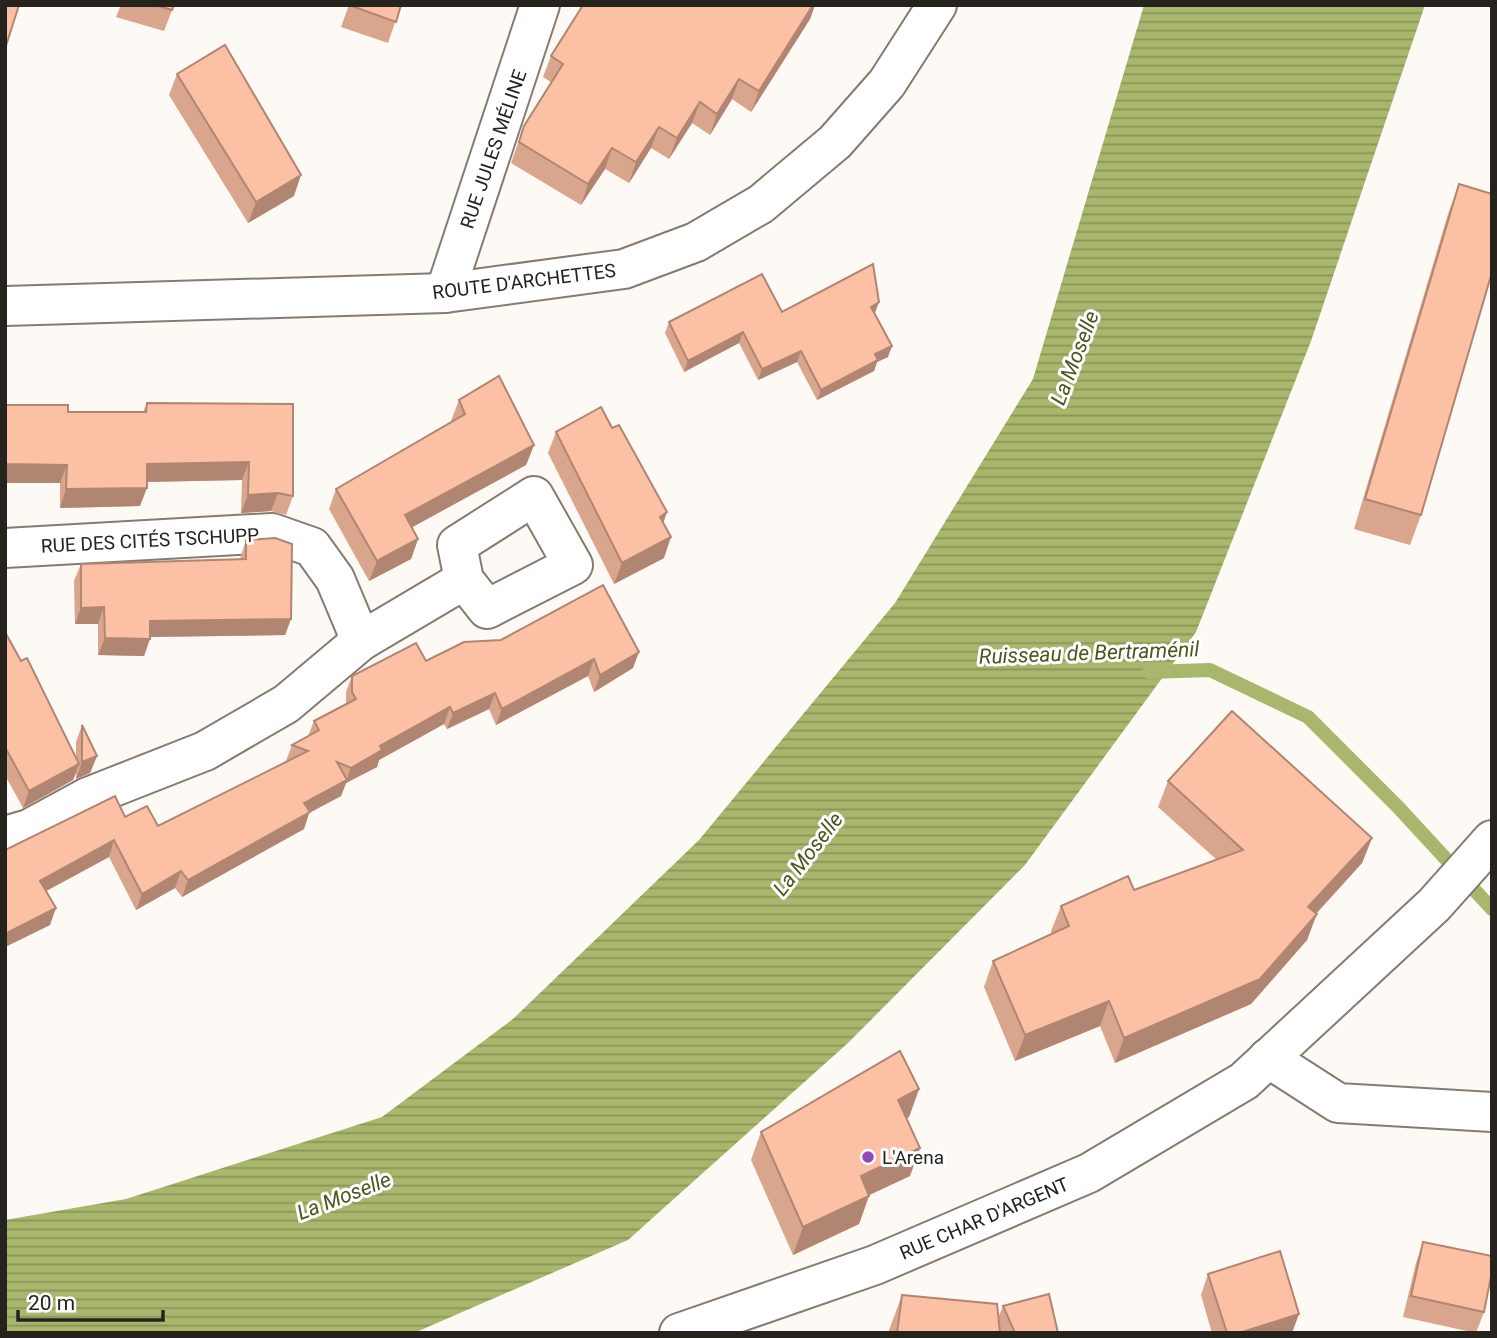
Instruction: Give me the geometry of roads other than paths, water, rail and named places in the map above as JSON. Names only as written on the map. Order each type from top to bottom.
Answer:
[{"type":"street","name":"RUE JULES MÉLINE","points":[[445,293],[540,5]]},
{"type":"street","name":"ROUTE D'ARCHETTES","points":[[5,306],[445,293],[624,269],[696,243],[761,204],[835,142],[887,83],[937,5]]},
{"type":"street","name":"RUE DES CITÉS TSCHUPP","points":[[5,548],[272,533],[312,547],[335,579],[361,641]]},
{"type":"street","points":[[5,835],[29,829],[88,797],[205,751],[286,704],[361,641],[464,580]]},
{"type":"street","name":"RUE CHAR D'ARGENT","points":[[678,1333],[875,1265],[1089,1173],[1244,1081],[1434,905],[1492,840]]},
{"type":"street","points":[[1268,1058],[1338,1102],[1492,1112]]},
{"type":"water","name":"La Moselle","points":[[1144,5],[1425,5],[1311,341],[1196,632],[1025,865],[848,1043],[628,1240],[414,1333],[5,1333],[5,1220],[126,1199],[382,1117],[513,1019],[699,840],[895,603],[1033,379]]},
{"type":"waterway","name":"Ruisseau de Bertraménil","points":[[1149,672],[1210,670],[1308,717],[1398,807],[1492,909]]},
{"type":"place","name":"L'Arena","points":[[868,1157]]}]
